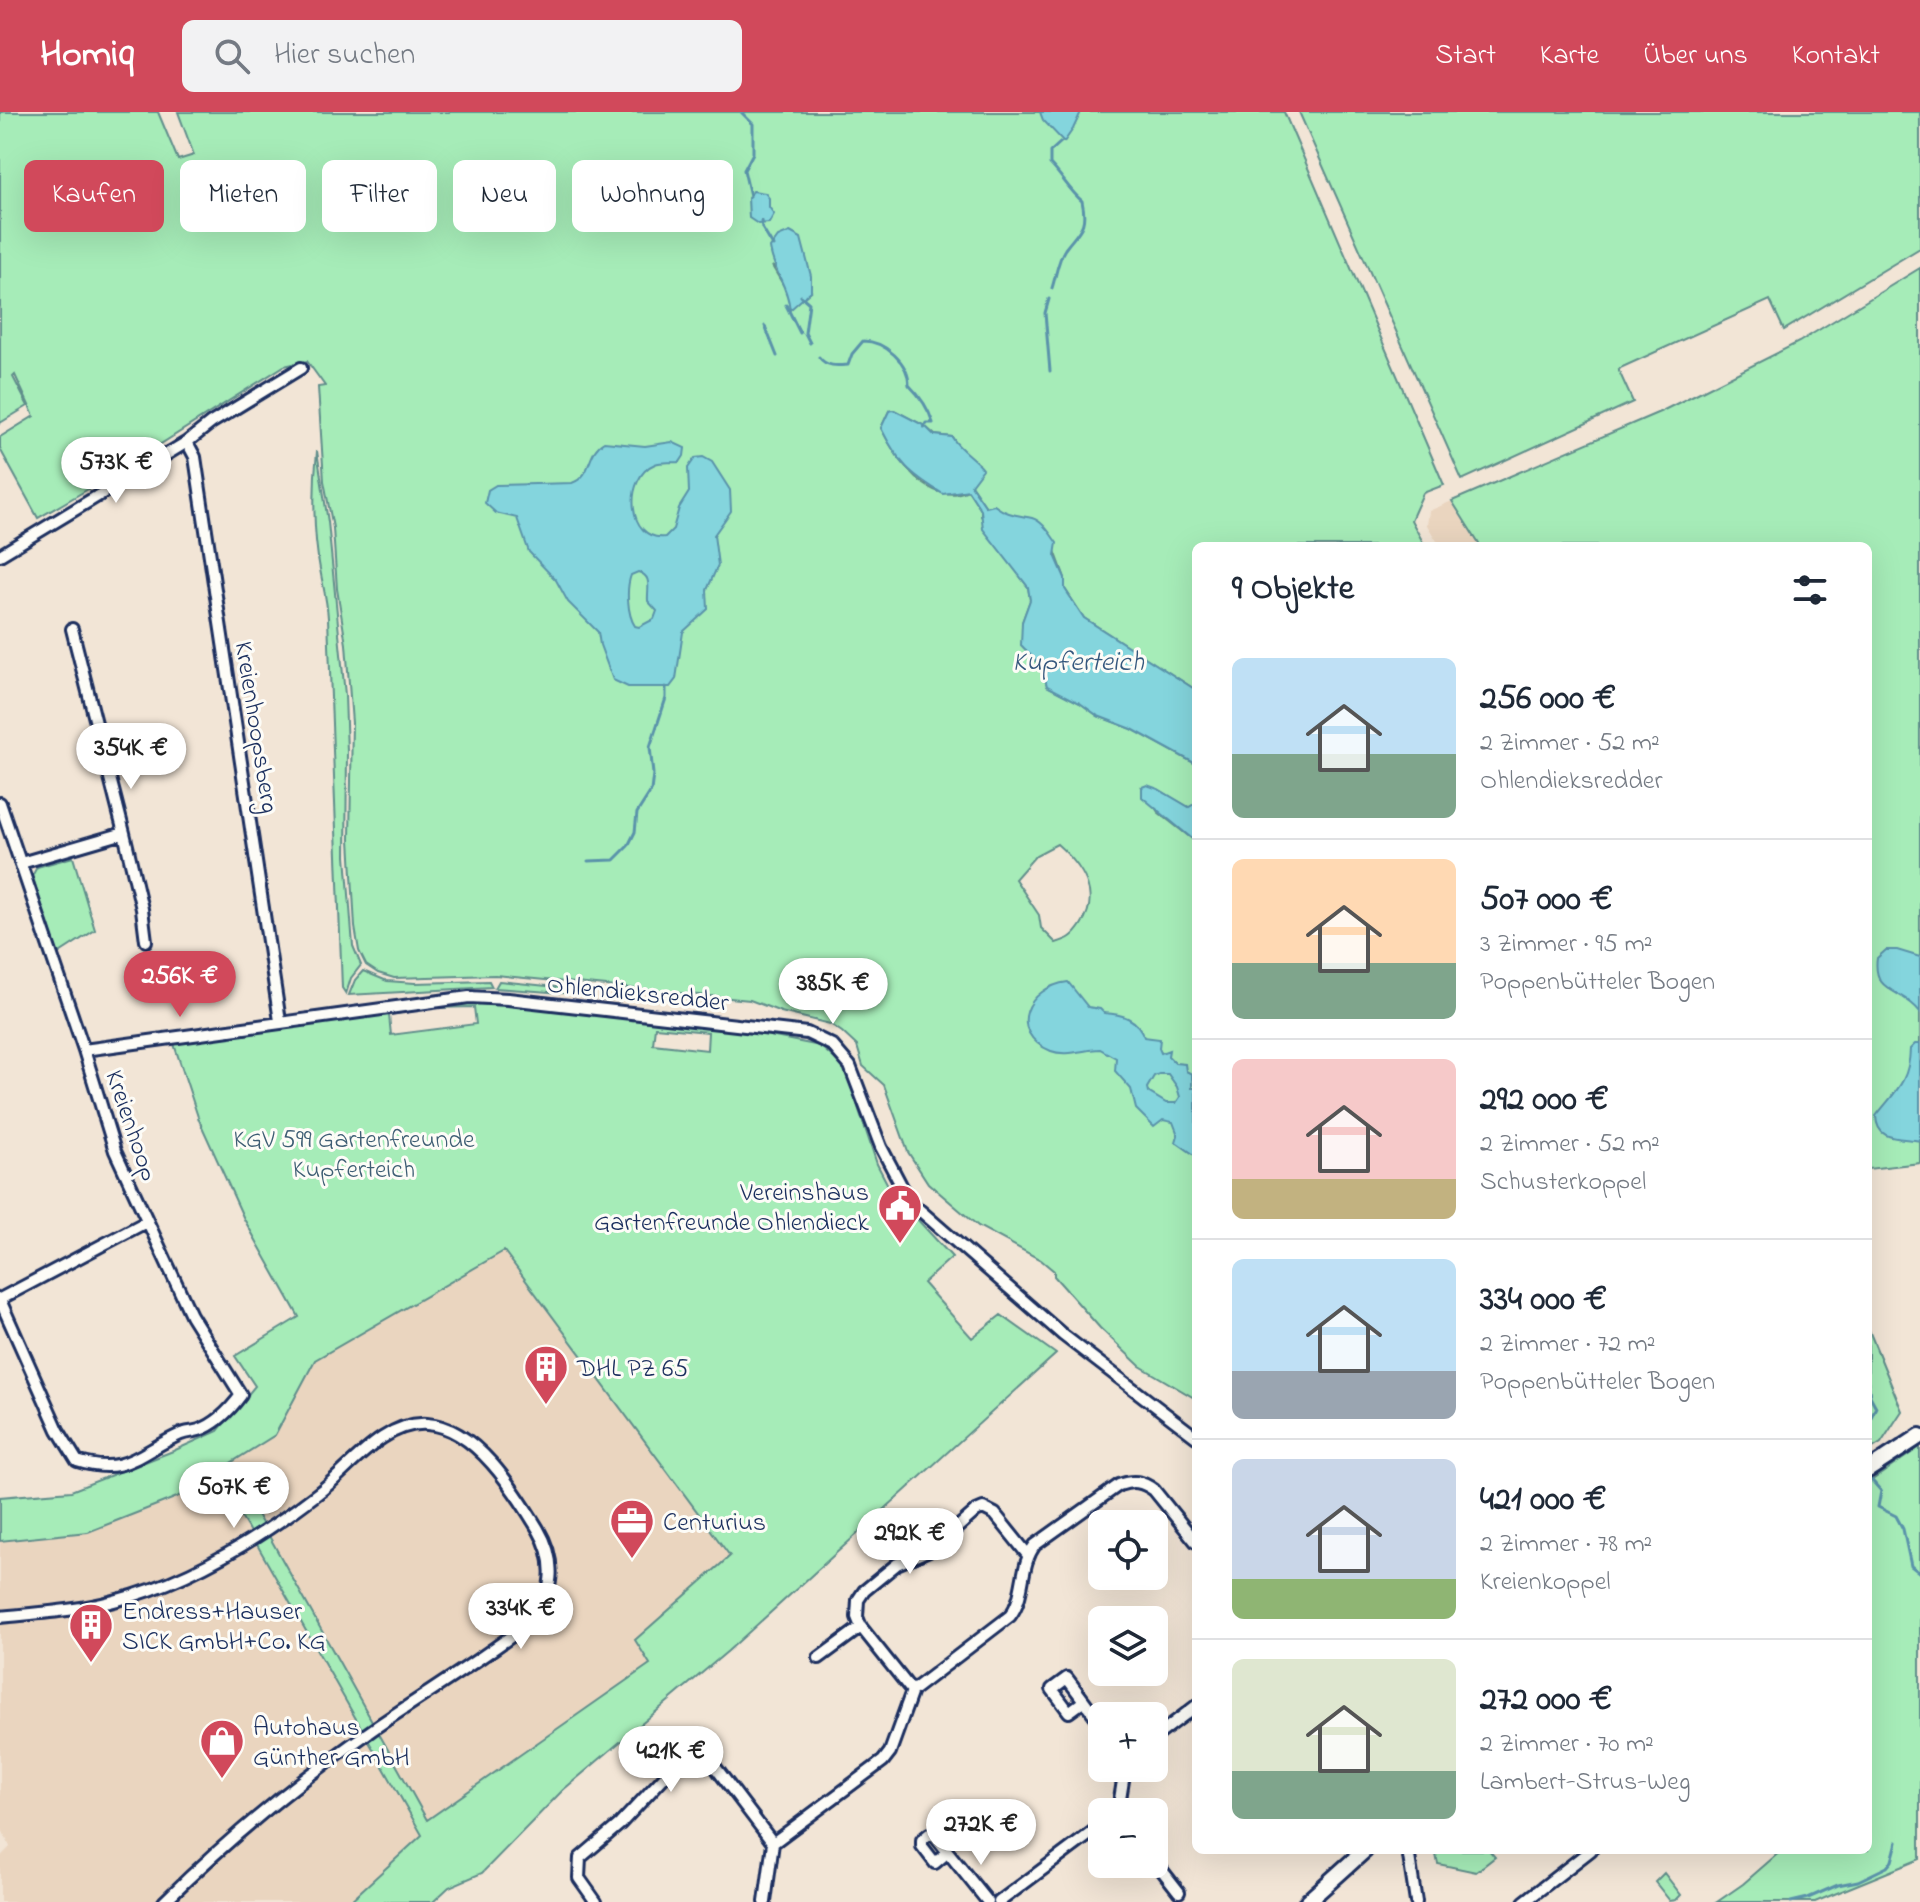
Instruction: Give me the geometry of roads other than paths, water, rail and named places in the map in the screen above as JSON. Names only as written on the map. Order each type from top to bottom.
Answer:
[{"type":"main road","points":[[1872,1467],[1920,1436]]},
{"type":"main road","points":[[1307,1902],[1361,1854]]},
{"type":"street","points":[[0,555],[187,442],[211,423],[301,368]]},
{"type":"street","name":"Kreienhoopsberg","points":[[187,442],[197,468],[280,1021]]},
{"type":"street","points":[[72,629],[124,833],[142,909],[146,941]]},
{"type":"street","name":"Kreienhoop","points":[[0,803],[115,1151],[191,1315],[241,1395],[222,1418],[200,1430],[183,1433],[126,1464],[103,1468],[77,1461],[58,1430],[0,1299]]},
{"type":"street","points":[[21,863],[124,833]]},
{"type":"street","name":"Ohlendieksredder","points":[[84,1050],[469,997],[807,1033],[832,1045],[850,1066],[881,1147],[915,1206],[1063,1335],[1192,1434]]},
{"type":"street","points":[[0,1299],[146,1222]]},
{"type":"street","points":[[0,1617],[112,1602],[182,1578],[260,1535],[318,1493],[385,1436],[411,1425],[447,1428],[473,1444],[518,1499],[543,1536],[550,1556],[552,1578],[544,1603],[529,1623],[370,1731],[283,1796],[212,1856],[164,1902]]},
{"type":"street","points":[[773,1843],[883,1761],[890,1752],[912,1691],[1010,1616],[1018,1605],[1028,1555],[1035,1545],[1119,1485],[1128,1482],[1146,1484],[1154,1490],[1192,1537]]},
{"type":"street","points":[[912,1691],[861,1627],[856,1608],[864,1591],[897,1564],[934,1548],[976,1511],[989,1509],[995,1514],[1028,1555]]},
{"type":"street","points":[[819,1658],[861,1627]]},
{"type":"street","points":[[1084,1701],[1088,1706]]},
{"type":"street","points":[[1168,1727],[1192,1709]]},
{"type":"street","points":[[596,1902],[579,1878],[577,1864],[580,1858],[620,1824],[680,1760],[699,1757],[713,1764],[773,1843],[765,1902]]},
{"type":"street","points":[[999,1902],[1088,1835]]},
{"type":"street","points":[[948,1852],[988,1902]]},
{"type":"street","points":[[1409,1854],[1416,1902]]},
{"type":"street","points":[[1524,1902],[1586,1854]]},
{"type":"street","points":[[1168,1878],[1179,1892]]},
{"type":"water","points":[[1040,112],[1081,112],[1064,142],[1043,120]]},
{"type":"water","points":[[753,191],[765,193],[769,198],[769,207],[774,214],[769,223],[758,224],[749,218],[748,198]]},
{"type":"water","points":[[790,232],[801,238],[811,276],[811,291],[790,310],[770,248],[778,237]]},
{"type":"water","name":"Kupferteich","points":[[894,410],[925,426],[934,435],[952,437],[983,469],[971,485],[986,507],[994,505],[1008,513],[1040,522],[1057,543],[1055,555],[1065,578],[1065,589],[1084,618],[1192,687],[1192,762],[1132,729],[1098,716],[1047,686],[1042,667],[1021,645],[1022,622],[1030,600],[1028,587],[983,529],[981,510],[968,490],[943,494],[914,474],[900,459],[881,428],[889,411]]},
{"type":"water","points":[[604,442],[645,446],[672,442],[685,448],[680,462],[655,464],[645,471],[638,482],[634,494],[637,520],[643,530],[652,536],[665,537],[673,529],[679,508],[689,492],[688,468],[695,458],[703,457],[712,462],[730,490],[731,511],[714,535],[718,565],[707,590],[708,609],[683,632],[676,679],[670,687],[628,687],[613,680],[598,632],[568,602],[556,580],[529,552],[517,518],[496,513],[485,503],[488,490],[496,485],[572,483],[579,480],[598,446]],"holes":[[[638,572],[643,574],[648,584],[648,601],[657,611],[654,619],[639,627],[635,626],[630,615],[628,587],[631,575]]]},
{"type":"water","points":[[1147,785],[1158,789],[1189,807],[1192,805],[1192,839],[1142,797],[1142,787]]},
{"type":"water","points":[[1886,950],[1920,957],[1920,1012],[1879,978],[1877,958]]},
{"type":"water","points":[[1068,982],[1088,1007],[1128,1018],[1144,1037],[1160,1039],[1161,1053],[1169,1050],[1168,1056],[1175,1063],[1185,1064],[1186,1071],[1192,1074],[1192,1153],[1176,1142],[1178,1135],[1173,1122],[1163,1120],[1154,1127],[1136,1109],[1131,1089],[1115,1071],[1116,1058],[1100,1049],[1057,1053],[1037,1043],[1029,1033],[1027,1011],[1042,992]],"holes":[[[1159,1074],[1168,1074],[1180,1097],[1176,1103],[1166,1103],[1148,1092],[1147,1088],[1154,1076]]]},
{"type":"water","points":[[1920,1044],[1920,1141],[1885,1135],[1877,1125],[1876,1116],[1904,1079],[1910,1049]]},
{"type":"waterway","points":[[741,112],[753,124],[753,153],[744,170],[750,196]]},
{"type":"waterway","points":[[1052,288],[1063,253],[1081,228],[1084,217],[1082,201],[1050,164],[1050,152],[1061,142]]},
{"type":"waterway","points":[[761,221],[773,246]]},
{"type":"waterway","points":[[801,296],[809,303],[805,333],[810,343]]},
{"type":"waterway","points":[[1049,299],[1045,313],[1050,371]]},
{"type":"waterway","points":[[786,305],[800,333]]},
{"type":"waterway","points":[[765,326],[777,356]]},
{"type":"waterway","points":[[819,357],[828,364],[848,365],[852,354],[863,341],[887,349],[900,361],[909,385],[929,412],[933,423],[926,423],[924,427]]},
{"type":"waterway","points":[[588,861],[614,860],[628,846],[635,832],[637,813],[651,791],[650,747],[666,698],[666,687]]},
{"type":"waterway","points":[[1872,1400],[1876,1407],[1872,1415]]},
{"type":"waterway","points":[[1872,1481],[1881,1491],[1878,1507],[1896,1516],[1903,1529],[1911,1566],[1920,1573]]},
{"type":"waterway","points":[[1791,1902],[1858,1881],[1887,1867],[1892,1861],[1897,1842]]},
{"type":"place","name":"Vereinshaus Gartenfreunde Ohlendieck","points":[[900,1245]]},
{"type":"place","name":"DHL PZ 65","points":[[546,1406]]},
{"type":"place","name":"Centurius","points":[[632,1560]]},
{"type":"place","name":"Endress+Hauser SICK GmbH+Co. KG","points":[[91,1664]]},
{"type":"place","name":"Autohaus Günther GmbH","points":[[222,1780]]},
{"type":"park label","name":"KGV 599 Gartenfreunde Kupferteich","points":[[354,1153]]}]
